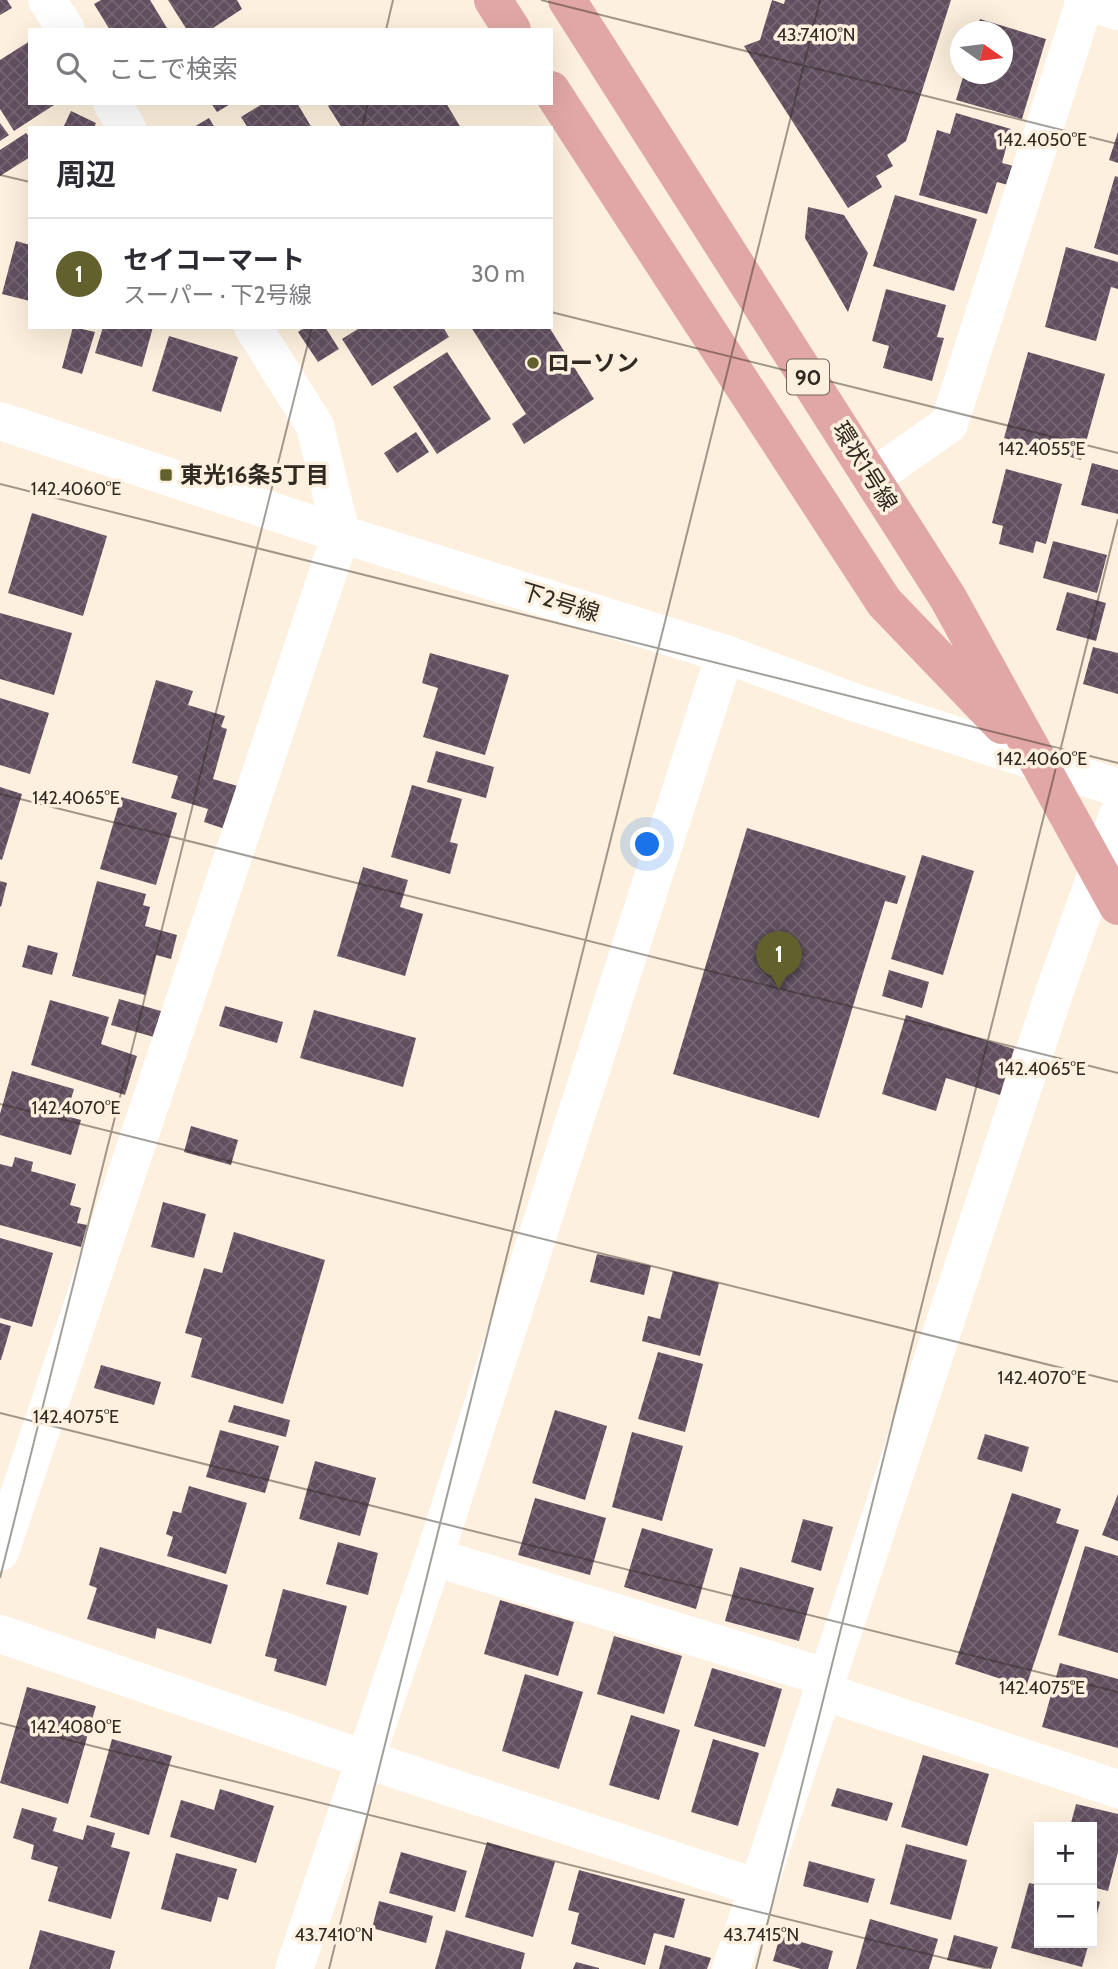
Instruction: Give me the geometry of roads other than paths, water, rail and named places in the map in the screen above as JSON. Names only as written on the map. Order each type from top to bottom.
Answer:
[{"type":"main road","points":[[493,0],[511,28]]},
{"type":"main road","name":"環状1号線","points":[[567,0],[948,598],[1118,906]]},
{"type":"main road","name":"環状1号線","points":[[553,93],[884,603],[1038,762]]},
{"type":"street","points":[[47,0],[65,28]]},
{"type":"street","points":[[872,478],[949,424],[1084,0],[1118,11]]},
{"type":"street","points":[[113,105],[126,126]]},
{"type":"street","points":[[0,1552],[341,534],[315,426],[254,329]]},
{"type":"street","name":"下2号線","points":[[0,421],[341,534],[725,654],[859,704],[1118,788]]},
{"type":"street","points":[[294,1969],[434,1557],[725,654]]},
{"type":"street","points":[[731,1969],[1055,990],[1118,815]]},
{"type":"street","points":[[434,1557],[825,1685],[1118,1789]]},
{"type":"street","points":[[0,1634],[364,1759],[758,1888]]},
{"type":"place","name":"ローソン","points":[[533,363]]},
{"type":"place","name":"東光16条5丁目","points":[[166,475]]},
{"type":"place","name":"セイコーマート","points":[[779,989]]}]
